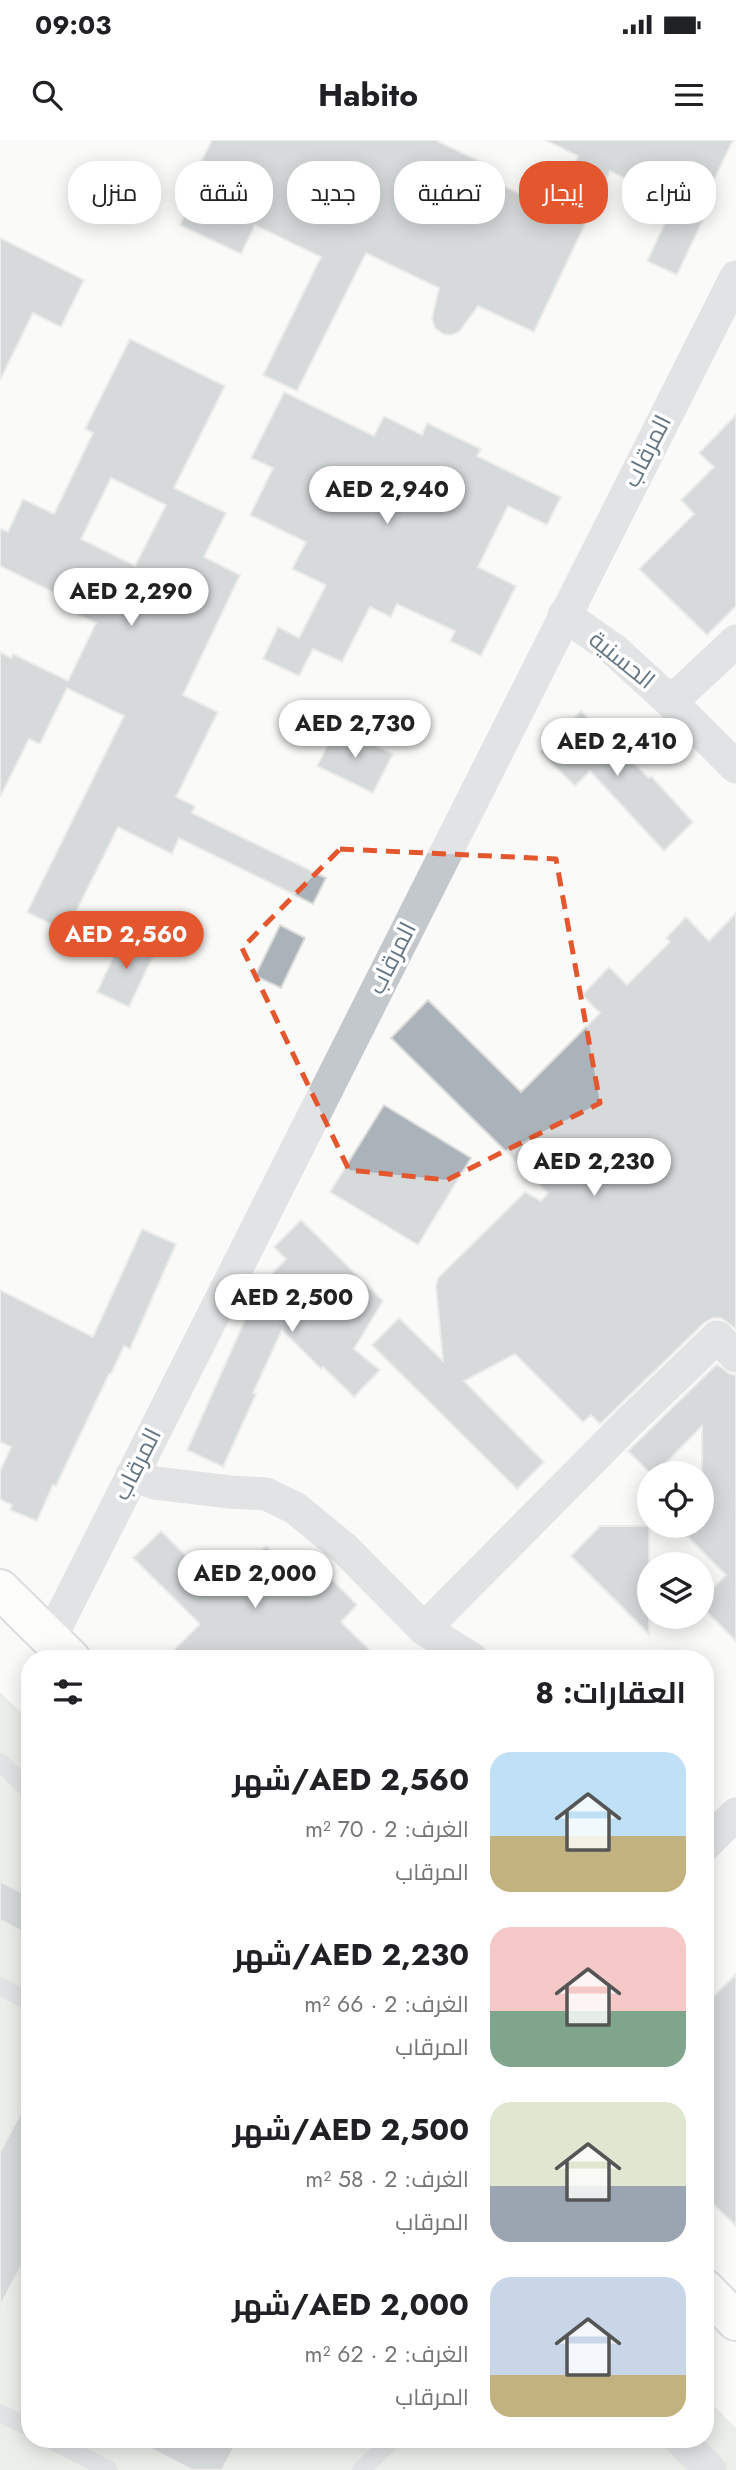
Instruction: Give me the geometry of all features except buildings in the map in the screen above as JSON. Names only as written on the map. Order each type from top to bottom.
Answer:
[{"type":"street","name":"المرقاب","points":[[60,1649],[132,1475],[736,277]]},
{"type":"street","name":"الحسنية","points":[[564,615],[613,649],[736,767]]},
{"type":"street","points":[[671,702],[736,641]]},
{"type":"street","points":[[424,1629],[717,1337],[736,1356]]},
{"type":"street","points":[[132,1475],[155,1483],[266,1494],[295,1508],[345,1549],[424,1629],[457,1650]]},
{"type":"street","points":[[0,1589],[60,1649]]},
{"type":"street","points":[[714,2298],[736,2321]]},
{"type":"street","points":[[689,2448],[710,2470]]},
{"type":"lane","points":[[0,1762],[21,1782]]},
{"type":"lane","points":[[0,1986],[21,1997]]},
{"type":"lane","points":[[0,2413],[21,2424]]},
{"type":"lane","points":[[66,2448],[109,2470]]},
{"type":"lane","points":[[361,2470],[384,2448]]},
{"type":"highlighted area","points":[[340,849],[556,859],[600,1103],[447,1180],[349,1170],[242,948]]},
{"type":"shaded area","points":[[0,1692],[21,1712],[21,2448],[714,2448],[714,2406],[736,2428],[736,2470],[0,2470]]}]
